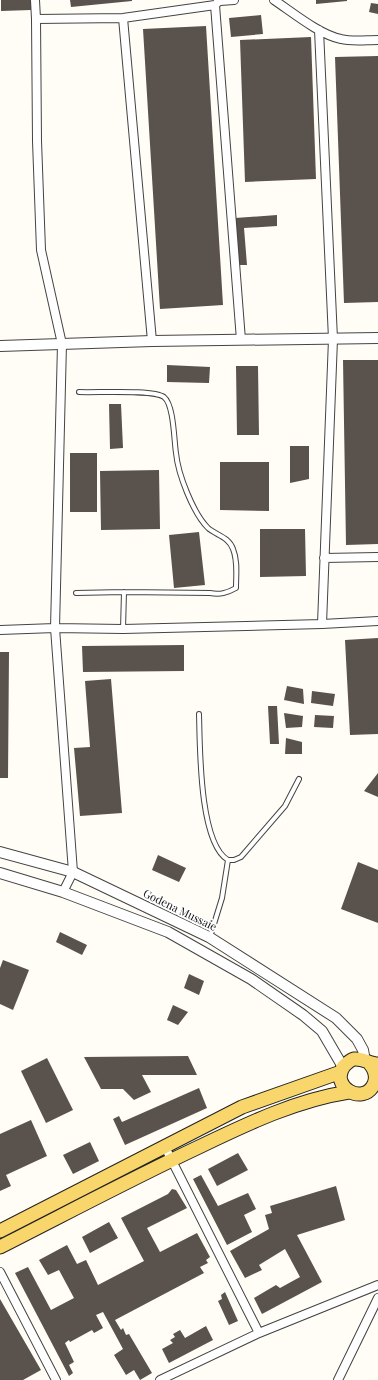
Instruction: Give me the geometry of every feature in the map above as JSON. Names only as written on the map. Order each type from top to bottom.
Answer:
[{"type":"main road","points":[[0,1231],[242,1108],[342,1070],[350,1060],[360,1059],[371,1063],[374,1069],[375,1080],[369,1090],[364,1093]]},
{"type":"main road","points":[[342,1070],[342,1083],[349,1092]]},
{"type":"main road","points":[[0,1247],[171,1160],[286,1108],[320,1098],[349,1092],[356,1094],[378,1090]]},
{"type":"main road","points":[[242,1108],[250,1123]]},
{"type":"main road","points":[[122,1169],[128,1182]]},
{"type":"main road","points":[[39,1210],[46,1223]]},
{"type":"street","points":[[35,0],[36,141],[41,250],[62,344],[55,628],[73,872],[63,892]]},
{"type":"street","points":[[36,19],[123,18],[234,0]]},
{"type":"street","points":[[274,0],[319,30],[341,39],[378,40]]},
{"type":"street","points":[[219,2],[241,340]]},
{"type":"street","points":[[123,18],[152,342]]},
{"type":"street","points":[[319,30],[333,338],[322,624]]},
{"type":"street","points":[[0,346],[378,338]]},
{"type":"street","points":[[324,558],[378,557]]},
{"type":"street","points":[[0,630],[55,628],[123,629],[322,624],[378,621]]},
{"type":"street","name":"Godena Mussaie","points":[[0,852],[73,872],[210,937],[336,1018],[357,1039],[362,1050],[371,1063]]},
{"type":"street","points":[[0,873],[63,892],[168,932],[251,979],[303,1015],[322,1031],[333,1047],[342,1070]]},
{"type":"street","points":[[251,979],[259,968]]},
{"type":"street","points":[[166,1147],[171,1160],[259,1333]]},
{"type":"street","points":[[0,1272],[56,1380]]},
{"type":"street","points":[[160,1380],[259,1333],[378,1285]]},
{"type":"street","points":[[338,1380],[378,1298]]},
{"type":"lane","points":[[76,593],[124,592],[219,594],[228,593],[236,588],[236,559],[230,542],[209,528],[200,518],[182,480],[177,461],[170,406],[164,397],[151,393],[79,392]]},
{"type":"lane","points":[[123,629],[124,592]]},
{"type":"lane","points":[[199,714],[201,782],[206,813],[213,840],[220,853],[228,860],[234,860],[241,857],[285,806],[299,779]]},
{"type":"lane","points":[[210,937],[222,898],[228,860]]},
{"type":"building","points":[[1,0],[31,0],[31,10],[1,11]]},
{"type":"building","points":[[70,0],[132,0],[132,1],[71,7]]},
{"type":"building","points":[[316,0],[347,0],[347,1],[316,4]]},
{"type":"building","points":[[371,3],[378,4],[378,14],[369,12]]},
{"type":"building","points":[[261,15],[263,34],[231,37],[229,18]]},
{"type":"building","points":[[206,26],[223,305],[160,309],[143,29]]},
{"type":"building","points":[[311,37],[316,179],[245,182],[240,40]]},
{"type":"building","points":[[378,56],[378,302],[344,303],[335,57]]},
{"type":"building","points":[[277,215],[277,226],[244,228],[247,265],[238,265],[235,218]]},
{"type":"building","points":[[343,360],[378,360],[378,544],[346,545]]},
{"type":"building","points":[[167,365],[210,367],[209,383],[167,382]]},
{"type":"building","points":[[236,366],[258,366],[259,435],[237,435]]},
{"type":"building","points":[[109,404],[121,404],[123,448],[110,449]]},
{"type":"building","points":[[290,446],[309,446],[309,479],[290,483]]},
{"type":"building","points":[[70,453],[97,453],[97,512],[70,512]]},
{"type":"building","points":[[220,462],[269,462],[269,511],[220,510]]},
{"type":"building","points":[[159,470],[160,529],[101,530],[100,471]]},
{"type":"building","points":[[260,529],[305,529],[306,576],[260,577]]},
{"type":"building","points":[[199,532],[205,585],[174,588],[169,535]]},
{"type":"building","points":[[378,638],[378,734],[350,735],[345,640]]},
{"type":"building","points":[[184,645],[184,671],[83,672],[82,646]]},
{"type":"building","points":[[0,652],[9,652],[8,778],[0,778]]},
{"type":"building","points":[[111,679],[122,813],[80,816],[74,748],[90,747],[85,681]]},
{"type":"building","points":[[287,686],[303,689],[304,704],[284,700]]},
{"type":"building","points":[[312,691],[335,694],[333,706],[311,703]]},
{"type":"building","points":[[268,706],[277,706],[279,744],[270,744]]},
{"type":"building","points":[[284,713],[303,716],[302,727],[286,728]]},
{"type":"building","points":[[315,715],[334,716],[333,728],[314,727]]},
{"type":"building","points":[[286,738],[302,742],[302,754],[285,754]]},
{"type":"building","points":[[378,773],[378,797],[364,791]]},
{"type":"building","points":[[158,855],[186,868],[179,882],[152,870]]},
{"type":"building","points":[[358,862],[378,870],[378,923],[341,909]]},
{"type":"building","points":[[60,932],[87,945],[82,955],[56,942]]},
{"type":"building","points":[[3,960],[29,970],[13,1010],[0,1004],[0,968]]},
{"type":"building","points":[[189,974],[204,981],[199,995],[184,988]]},
{"type":"building","points":[[173,1005],[188,1012],[178,1025],[167,1020]]},
{"type":"building","points":[[188,1056],[197,1075],[142,1075],[151,1092],[134,1100],[123,1089],[101,1089],[84,1057]]},
{"type":"building","points":[[47,1058],[73,1110],[46,1123],[21,1071]]},
{"type":"building","points":[[199,1088],[207,1108],[125,1145],[113,1119],[119,1116],[122,1122]]},
{"type":"building","points":[[31,1120],[47,1156],[6,1175],[11,1186],[0,1191],[0,1134]]},
{"type":"building","points":[[90,1142],[99,1161],[73,1174],[63,1155]]},
{"type":"building","points":[[238,1153],[248,1170],[217,1186],[208,1169]]},
{"type":"building","points":[[201,1175],[218,1206],[248,1193],[256,1209],[244,1215],[252,1232],[227,1245],[193,1179]]},
{"type":"building","points":[[336,1186],[345,1220],[297,1235],[322,1282],[262,1314],[254,1298],[276,1285],[280,1288],[300,1277],[285,1249],[259,1265],[262,1270],[245,1278],[230,1251],[269,1229],[265,1215],[272,1213],[270,1206]]},
{"type":"building","points":[[172,1189],[176,1190],[187,1208],[147,1228],[160,1252],[197,1233],[210,1257],[206,1260],[208,1263],[200,1267],[204,1273],[115,1320],[121,1330],[123,1328],[126,1335],[129,1334],[152,1373],[140,1380],[134,1370],[126,1375],[114,1355],[123,1349],[103,1312],[96,1315],[103,1328],[94,1333],[92,1330],[70,1342],[69,1340],[65,1343],[74,1362],[69,1365],[73,1373],[69,1376],[15,1273],[28,1267],[51,1310],[74,1298],[59,1270],[48,1275],[39,1260],[67,1245],[77,1264],[86,1260],[98,1285],[144,1261],[121,1218],[168,1194]]},
{"type":"building","points":[[109,1222],[118,1238],[90,1253],[82,1237]]},
{"type":"building","points":[[225,1292],[238,1321],[229,1325],[218,1301],[222,1299],[221,1295]]},
{"type":"building","points":[[0,1299],[41,1370],[23,1380],[0,1380]]},
{"type":"building","points":[[206,1326],[213,1340],[169,1363],[162,1349],[173,1343],[170,1340],[175,1337],[173,1334],[180,1330],[185,1338]]}]
